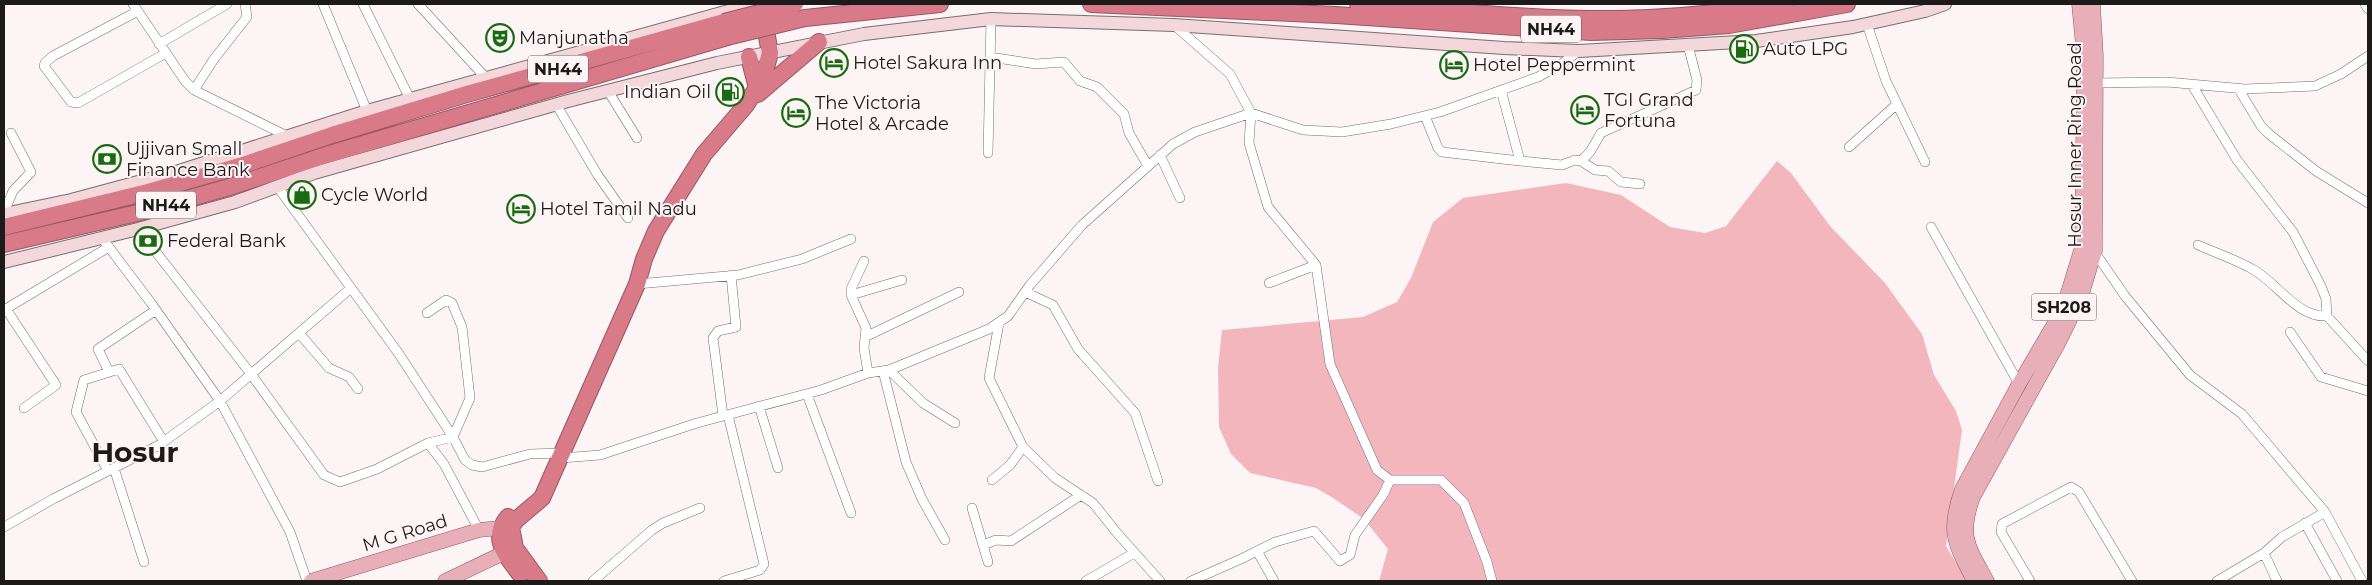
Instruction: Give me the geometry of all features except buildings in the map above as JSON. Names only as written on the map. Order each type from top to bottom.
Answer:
[{"type":"highway","points":[[526,581],[510,550],[505,527],[542,498],[637,284],[644,259],[656,231],[704,154],[746,105],[757,88],[770,53],[761,4]]},
{"type":"highway","name":"NH44","points":[[4,244],[145,211],[329,159],[726,29],[795,4]]},
{"type":"highway","name":"NH44","points":[[4,227],[148,192],[240,166],[332,131],[726,29],[805,18],[940,4]]},
{"type":"highway","name":"NH44","points":[[1091,4],[1336,15],[1591,32],[1662,30],[1729,25],[1847,4]]},
{"type":"highway","name":"NH44","points":[[1358,4],[1552,18],[1620,19],[1749,9],[1785,4]]},
{"type":"highway","points":[[746,105],[819,42]]},
{"type":"highway","points":[[749,57],[757,88]]},
{"type":"highway","points":[[510,550],[539,581]]},
{"type":"main road","name":"Hosur Inner Ring Road","points":[[1974,581],[1954,540],[1952,530],[1956,505],[1962,488],[2063,309],[2089,249],[2084,57],[2079,4]]},
{"type":"main road","name":"Hosur Inner Ring Road","points":[[1988,581],[1968,546],[1964,532],[1966,517],[1973,497],[2077,304],[2089,249],[2096,82],[2093,4]]},
{"type":"main road","name":"M G Road","points":[[311,581],[479,530],[505,527]]},
{"type":"main road","points":[[445,581],[510,550]]},
{"type":"street","points":[[159,44],[227,4]]},
{"type":"street","points":[[194,90],[214,59],[247,17],[245,4]]},
{"type":"street","points":[[323,4],[367,111]]},
{"type":"street","points":[[363,4],[410,99]]},
{"type":"street","points":[[418,4],[486,78]]},
{"type":"street","points":[[4,213],[71,200],[179,171],[287,136],[332,131],[367,111],[754,4]]},
{"type":"street","points":[[24,408],[56,385],[5,309],[105,243],[138,229],[235,202],[277,186],[329,159],[749,57],[819,42],[864,34],[991,19],[1174,25],[1504,48],[1579,51],[1756,41],[1867,24],[1925,11],[1945,4]]},
{"type":"street","points":[[2365,4],[2368,9]]},
{"type":"street","points":[[166,53],[78,103],[70,102],[44,66],[44,63],[53,56],[136,7],[159,44],[166,53],[194,90],[287,136]]},
{"type":"street","points":[[988,153],[991,19]]},
{"type":"street","points":[[1867,24],[1886,81],[1925,162]]},
{"type":"street","points":[[1174,25],[1230,74],[1251,113],[1249,143],[1268,207],[1316,265],[1330,364],[1377,470],[1390,480],[1441,480],[1464,503],[1487,562],[1492,581]]},
{"type":"street","points":[[1581,161],[1590,152],[1601,133],[1696,90],[1697,80],[1688,45]]},
{"type":"street","points":[[277,186],[399,354],[453,437],[465,460],[472,465],[482,467],[530,454],[600,456],[725,416],[807,394],[868,373],[886,371],[989,329],[1008,316],[1025,292],[1082,225],[1173,144],[1195,132],[1251,113],[1303,130],[1342,132],[1425,116],[1538,77],[1560,66],[1579,51]]},
{"type":"street","points":[[2096,82],[2167,82],[2238,88],[2315,86],[2341,74],[2368,56]]},
{"type":"street","points":[[990,58],[1036,64],[1064,62],[1080,81],[1097,86],[1124,114],[1129,133],[1148,166]]},
{"type":"street","points":[[2192,85],[2237,160],[2293,232],[2321,286],[2326,299],[2327,316],[2368,361]]},
{"type":"street","points":[[2238,88],[2261,126],[2269,134],[2332,182],[2368,203]]},
{"type":"street","points":[[1501,90],[1520,161]]},
{"type":"street","points":[[608,91],[637,138]]},
{"type":"street","points":[[556,104],[597,174],[628,218]]},
{"type":"street","points":[[1850,147],[1898,104]]},
{"type":"street","points":[[1425,116],[1438,148],[1442,152],[1562,165],[1575,160],[1581,161],[1595,170],[1608,171],[1621,182],[1640,184]]},
{"type":"street","points":[[4,213],[13,191],[31,172],[11,133]]},
{"type":"street","points":[[1160,155],[1180,198]]},
{"type":"street","points":[[1931,227],[2019,384]]},
{"type":"street","points":[[138,229],[251,374],[324,475],[340,482],[377,469],[428,443],[453,437]]},
{"type":"street","points":[[637,284],[731,276],[802,258],[851,238]]},
{"type":"street","points":[[4,262],[105,243]]},
{"type":"street","points":[[105,243],[156,310],[220,401],[290,532],[307,581]]},
{"type":"street","points":[[2198,245],[2256,272],[2306,312],[2320,317],[2327,316]]},
{"type":"street","points":[[2089,249],[2190,375],[2242,414],[2325,512],[2362,581]]},
{"type":"street","points":[[864,262],[850,289],[866,328],[864,348],[868,373]]},
{"type":"street","points":[[1269,282],[1316,265]]},
{"type":"street","points":[[724,581],[760,570],[764,564],[725,416],[713,338],[718,331],[736,327],[731,276]]},
{"type":"street","points":[[851,295],[902,280]]},
{"type":"street","points":[[4,527],[164,442],[220,401],[351,288]]},
{"type":"street","points":[[865,337],[959,292]]},
{"type":"street","points":[[1025,292],[1053,305],[1078,349],[1134,413],[1158,481]]},
{"type":"street","points":[[427,313],[449,300],[462,327],[470,398],[453,437]]},
{"type":"street","points":[[109,372],[98,349],[156,310]]},
{"type":"street","points":[[998,323],[989,378],[1023,447],[1055,478],[1094,503],[1134,553],[1160,581]]},
{"type":"street","points":[[2290,332],[2321,377],[2368,392]]},
{"type":"street","points":[[299,333],[329,368],[349,377],[358,389]]},
{"type":"street","points":[[144,562],[111,469],[76,412],[84,380],[119,369],[164,442]]},
{"type":"street","points":[[886,371],[924,403],[955,423]]},
{"type":"street","points":[[886,371],[906,462],[922,499],[944,540]]},
{"type":"street","points":[[807,394],[851,513]]},
{"type":"street","points":[[759,406],[778,468]]},
{"type":"street","points":[[428,443],[444,464],[479,530]]},
{"type":"street","points":[[992,480],[1010,465],[1023,447]]},
{"type":"street","points":[[1191,581],[1275,542],[1314,530],[1340,561],[1350,555],[1355,535],[1383,495],[1390,480]]},
{"type":"street","points":[[2030,581],[2001,532],[2002,524],[2071,486],[2079,492],[2132,581]]},
{"type":"street","points":[[983,545],[996,540],[1011,541],[1081,495]]},
{"type":"street","points":[[594,581],[652,530],[663,523],[700,508]]},
{"type":"street","points":[[972,508],[988,562]]},
{"type":"street","points":[[2217,581],[2264,552],[2282,537],[2325,512]]},
{"type":"street","points":[[2305,523],[2337,581]]},
{"type":"street","points":[[1257,551],[1274,581]]},
{"type":"street","points":[[2264,552],[2277,581]]},
{"type":"street","points":[[1086,581],[1134,553]]},
{"type":"shaded area","points":[[1777,161],[1791,173],[1830,226],[1885,283],[1922,334],[1934,375],[1956,411],[1962,430],[1946,546],[1967,581],[1379,581],[1388,549],[1364,519],[1316,488],[1250,473],[1231,454],[1219,427],[1218,368],[1222,330],[1363,317],[1397,302],[1411,278],[1433,222],[1463,198],[1566,183],[1621,195],[1670,227],[1705,233],[1726,226]]},
{"type":"place","name":"Manjunatha","points":[[500,38]]},
{"type":"place","name":"Auto LPG","points":[[1744,49]]},
{"type":"place","name":"Hotel Sakura Inn","points":[[834,63]]},
{"type":"place","name":"Hotel Peppermint","points":[[1454,65]]},
{"type":"place","name":"Indian Oil","points":[[730,92]]},
{"type":"place","name":"TGI Grand Fortuna","points":[[1585,110]]},
{"type":"place","name":"The Victoria Hotel & Arcade","points":[[796,113]]},
{"type":"place","name":"Ujjivan Small Finance Bank","points":[[107,159]]},
{"type":"place","name":"Cycle World","points":[[302,195]]},
{"type":"place","name":"Hotel Tamil Nadu","points":[[521,209]]},
{"type":"place","name":"Federal Bank","points":[[148,241]]},
{"type":"district","name":"Hosur","points":[[135,452]]}]
